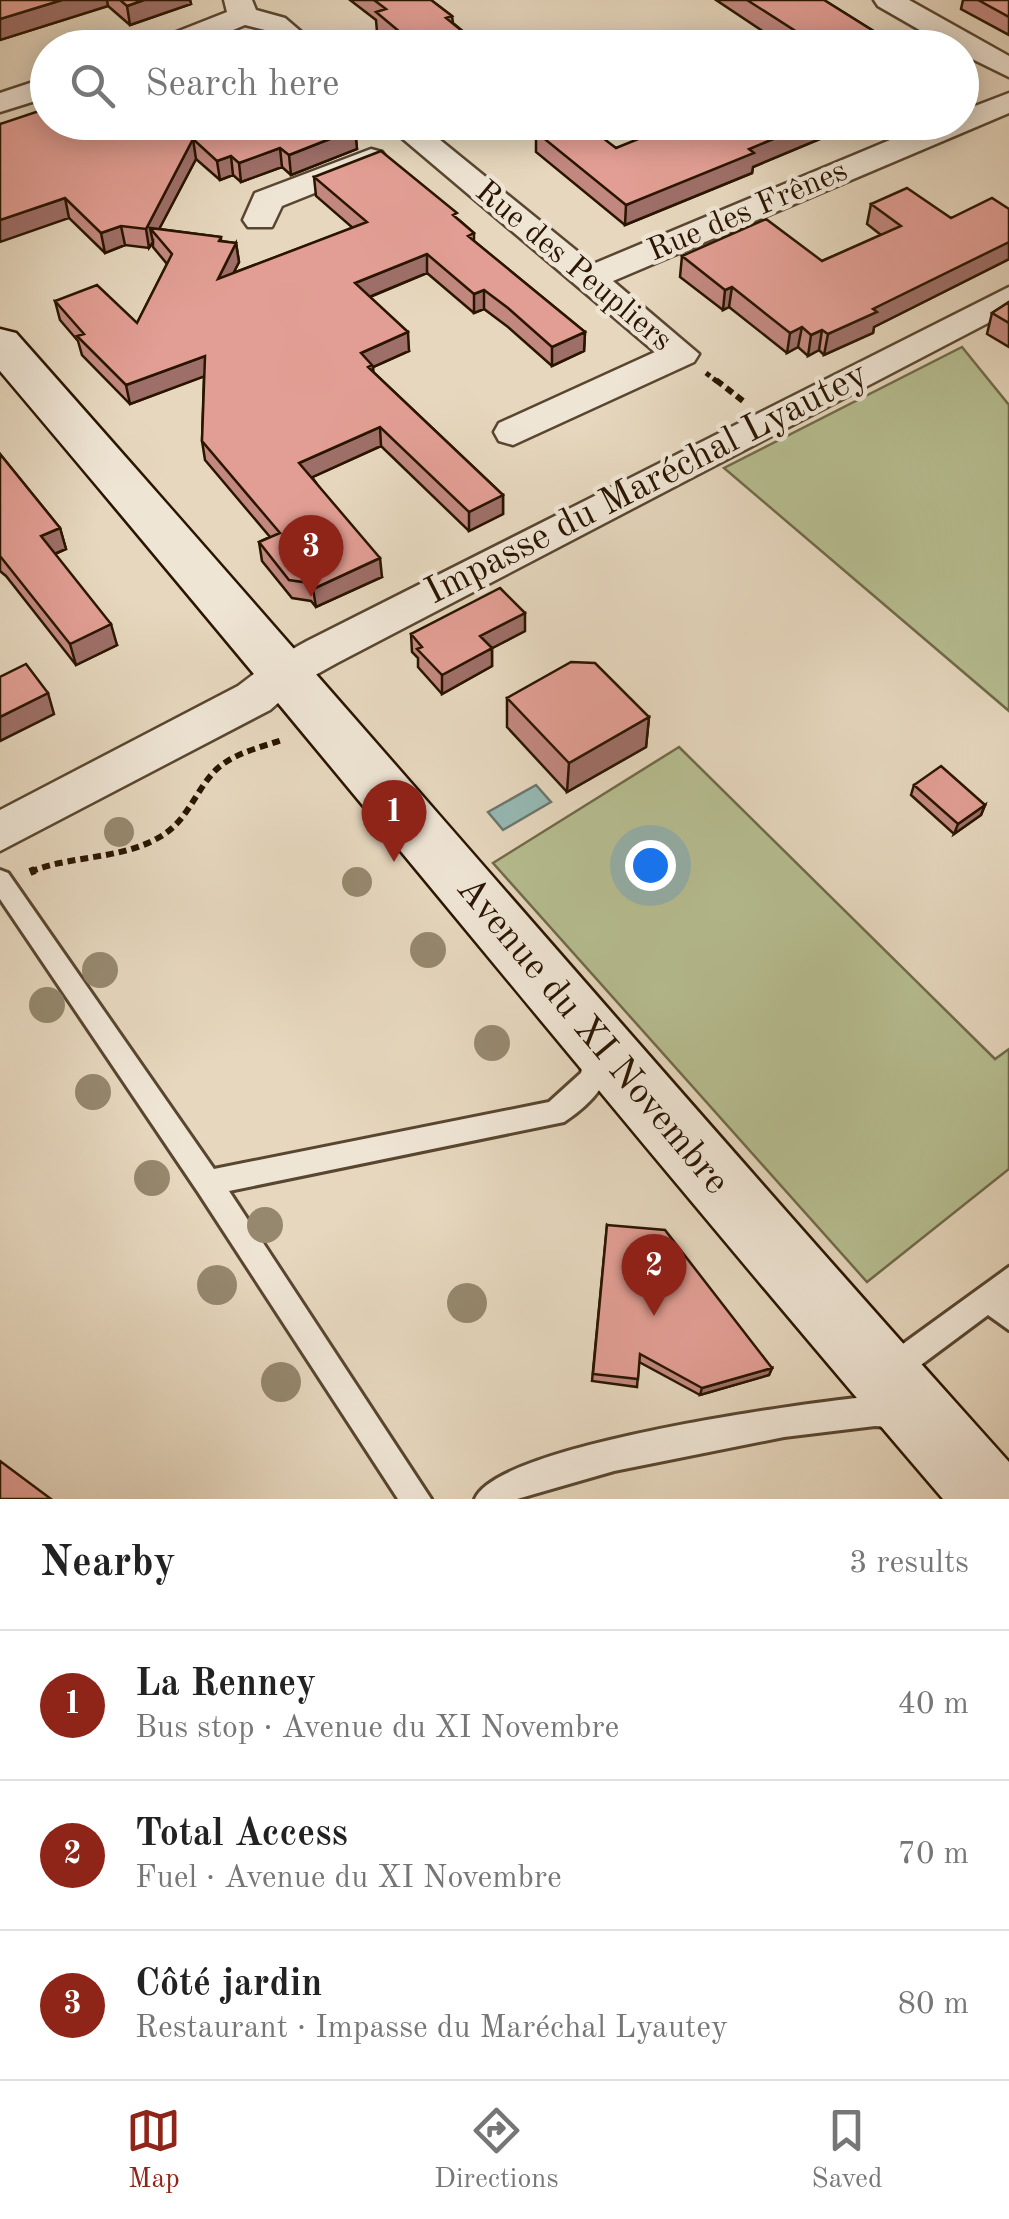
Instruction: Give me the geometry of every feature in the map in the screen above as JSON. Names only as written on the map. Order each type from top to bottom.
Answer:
[{"type":"main road","name":"Avenue du XI Novembre","points":[[0,343],[286,672],[756,1231],[992,1499]]},
{"type":"street","points":[[888,0],[941,30]]},
{"type":"street","points":[[197,30],[240,8],[282,30]]},
{"type":"street","points":[[979,51],[1009,68]]},
{"type":"street","points":[[0,103],[30,92]]},
{"type":"street","name":"Rue des Frênes","points":[[979,114],[1009,102]]},
{"type":"street","name":"Rue des Peupliers","points":[[260,220],[267,200],[390,140]]},
{"type":"street","name":"Rue des Peupliers","points":[[420,140],[681,354],[513,432]]},
{"type":"street","name":"Rue des Frênes","points":[[590,278],[918,140]]},
{"type":"street","name":"Impasse du Maréchal Lyautey","points":[[0,832],[254,698],[286,672],[1009,298]]},
{"type":"lane","points":[[2,882],[208,1183],[416,1499]]},
{"type":"lane","points":[[208,1183],[556,1113],[580,1098],[598,1068],[594,1040]]},
{"type":"lane","points":[[885,1374],[1002,1298]]},
{"type":"lane","points":[[490,1499],[502,1489],[545,1472],[844,1413],[889,1410],[932,1429]]},
{"type":"path","points":[[681,354],[770,422]]},
{"type":"path","points":[[2,882],[49,862],[133,848],[156,839],[182,820],[214,772],[283,739]]},
{"type":"green space","points":[[962,347],[1009,405],[1009,711],[724,468]]},
{"type":"green space","points":[[679,747],[995,1059],[1009,1049],[1009,1169],[867,1282],[493,863]]},
{"type":"water","points":[[536,785],[551,802],[503,830],[488,812]]},
{"type":"building","points":[[0,0],[62,0],[0,19]]},
{"type":"building","points":[[120,0],[144,0],[127,6]]},
{"type":"building","points":[[374,0],[431,0],[452,16],[446,18],[461,30],[398,30],[376,12],[386,9]]},
{"type":"building","points":[[747,0],[824,0],[872,30],[794,30]]},
{"type":"building","points":[[978,0],[1009,0],[1009,17]]},
{"type":"building","points":[[30,114],[30,140],[192,140],[146,229],[121,226],[101,233],[65,198],[0,220],[0,124]]},
{"type":"building","points":[[194,140],[327,140],[289,155],[280,148],[239,163],[231,156],[217,161]]},
{"type":"building","points":[[546,140],[606,140],[616,148],[636,140],[771,140],[749,149],[754,153],[626,205]]},
{"type":"building","points":[[381,151],[457,213],[453,215],[474,233],[468,236],[585,332],[552,347],[484,290],[474,294],[427,254],[355,283],[408,332],[361,353],[372,365],[368,367],[503,495],[469,512],[380,427],[299,463],[380,558],[313,589],[309,583],[289,580],[259,542],[280,533],[202,441],[205,356],[126,385],[77,336],[84,334],[55,301],[97,285],[137,323],[172,254],[150,228],[221,237],[219,241],[236,243],[218,279],[367,222],[314,177]]},
{"type":"building","points":[[907,188],[951,218],[992,198],[1009,209],[1009,242],[828,334],[822,330],[811,335],[802,327],[790,333],[732,287],[725,290],[682,256],[766,219],[822,261],[901,226],[871,204]]},
{"type":"building","points":[[1009,302],[1009,323],[992,313]]},
{"type":"building","points":[[0,454],[60,528],[41,536],[111,624],[70,644],[0,556]]},
{"type":"building","points":[[500,588],[525,613],[480,636],[492,648],[442,675],[417,649],[422,647],[411,634]]},
{"type":"building","points":[[571,662],[595,663],[649,717],[569,763],[507,698]]},
{"type":"building","points":[[26,664],[48,693],[0,717],[0,677]]},
{"type":"building","points":[[941,766],[985,805],[958,824],[914,785]]},
{"type":"building","points":[[607,1225],[665,1230],[772,1368],[702,1388],[640,1354],[638,1379],[593,1374]]},
{"type":"building","points":[[0,1461],[51,1499],[0,1499]]},
{"type":"place","name":"Côté jardin","points":[[311,597]]},
{"type":"place","name":"La Renney","points":[[394,862]]},
{"type":"place","name":"Total Access","points":[[654,1316]]}]
